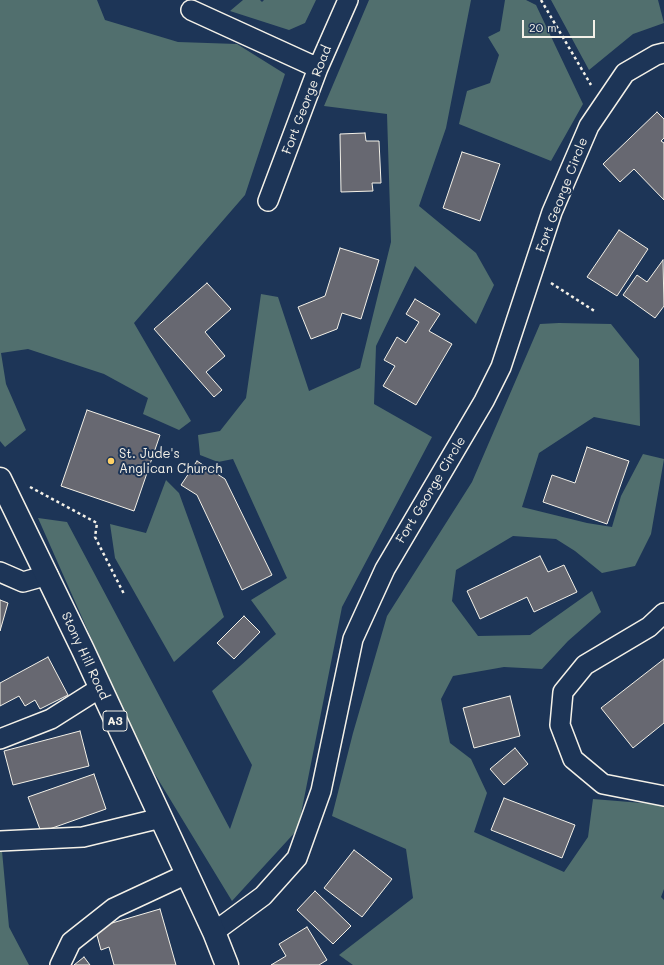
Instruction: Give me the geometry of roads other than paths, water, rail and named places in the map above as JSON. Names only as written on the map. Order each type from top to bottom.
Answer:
[{"type":"main road","name":"Stony Hill Road","points":[[0,479],[48,575],[214,932],[227,965]]},
{"type":"street","name":"Fort George Road","points":[[268,201],[318,68],[348,0]]},
{"type":"street","points":[[192,10],[318,68]]},
{"type":"street","name":"Fort George Circle","points":[[214,932],[263,896],[297,858],[320,792],[353,639],[385,569],[484,401],[501,367],[555,205],[589,126],[626,73],[656,54],[664,53]]},
{"type":"street","points":[[0,572],[23,582],[48,575]]},
{"type":"street","points":[[664,613],[649,626],[585,666],[563,692],[560,725],[573,759],[603,784],[664,796]]},
{"type":"street","points":[[0,739],[51,719],[100,688]]},
{"type":"street","points":[[0,841],[83,837],[161,818]]},
{"type":"street","points":[[60,965],[72,942],[114,908],[187,874]]},
{"type":"place","name":"St. Jude's Anglican Church","points":[[111,461]]}]
